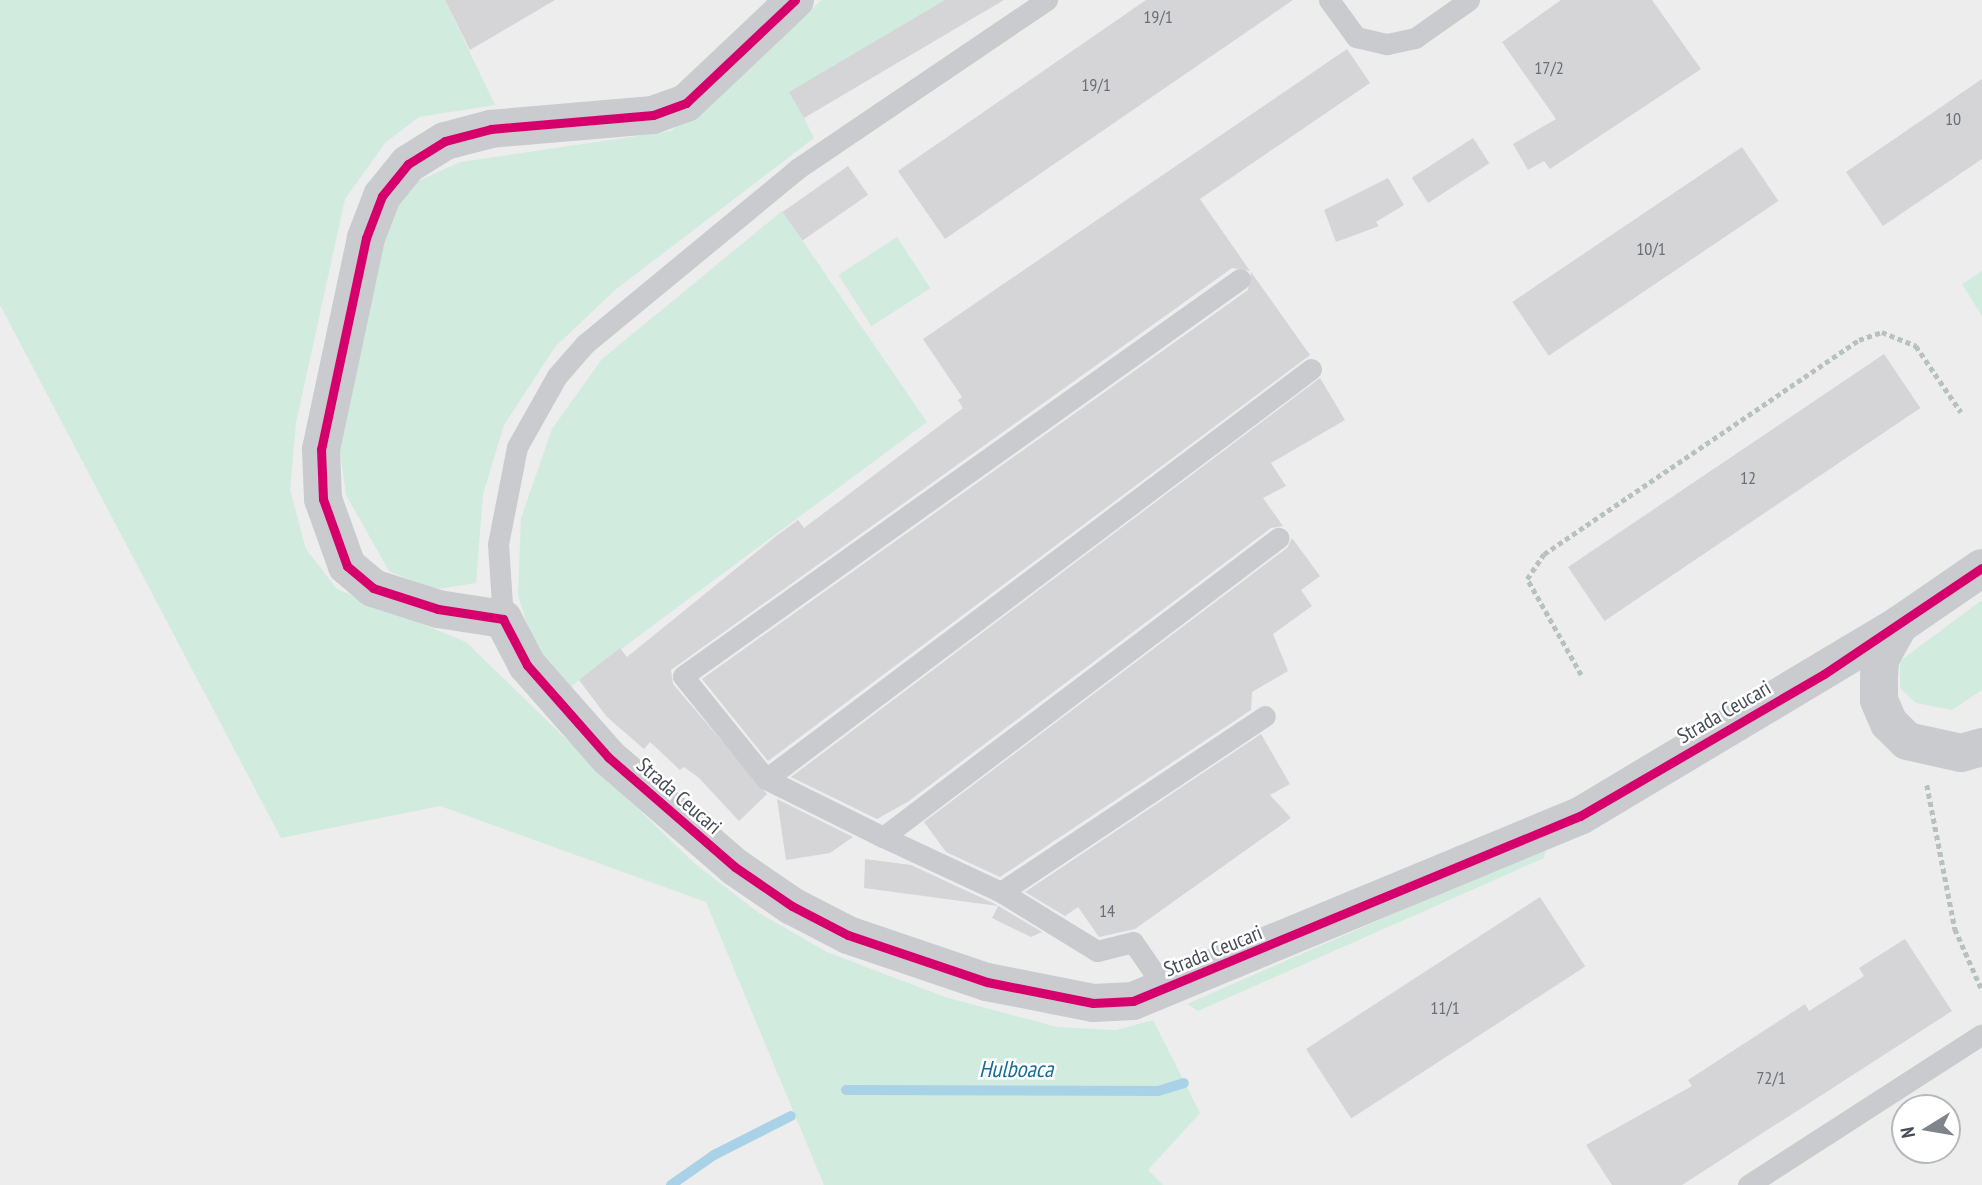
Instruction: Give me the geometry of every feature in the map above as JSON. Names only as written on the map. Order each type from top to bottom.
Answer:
[{"type":"street","points":[[503,620],[438,608],[373,588],[347,566],[333,538],[323,499],[321,449],[366,237],[382,195],[408,164],[446,141],[491,129],[653,115],[686,103],[796,0]]},
{"type":"street","name":"Strada Ceucari","points":[[503,620],[527,665],[608,757],[735,867],[792,906],[848,934],[987,982],[1093,1003],[1133,1001],[1166,990],[1580,816],[1899,625],[1982,568]]},
{"type":"street","points":[[1899,625],[1880,659],[1878,678],[1879,700],[1889,723],[1907,741],[1932,750],[1961,753],[1982,747]]},
{"type":"lane","points":[[503,620],[498,544],[517,447],[557,376],[585,344],[797,169],[1047,0]]},
{"type":"lane","points":[[1329,0],[1356,37],[1387,44],[1415,37],[1469,0]]},
{"type":"lane","points":[[1166,990],[1133,942],[1097,951],[1001,892],[766,779],[683,676],[1240,279]]},
{"type":"lane","points":[[766,779],[1311,369]]},
{"type":"lane","points":[[883,837],[1279,538]]},
{"type":"lane","points":[[1001,892],[1265,716]]},
{"type":"lane","points":[[1748,1185],[1982,1034]]},
{"type":"path","points":[[1581,675],[1527,579],[1544,554],[1859,340],[1882,332],[1916,346],[1961,412]]},
{"type":"path","points":[[1926,780],[1955,929],[1982,989]]},
{"type":"green space","points":[[0,0],[445,0],[495,105],[419,117],[385,143],[345,199],[296,423],[290,490],[306,549],[337,589],[466,642],[694,863],[759,913],[827,952],[945,997],[1057,1027],[1116,1030],[1153,1020],[1200,1113],[1148,1170],[1163,1185],[824,1185],[706,902],[440,806],[281,838],[0,305]]},
{"type":"green space","points":[[822,0],[945,0],[804,118],[814,138],[615,290],[555,347],[504,425],[483,494],[476,583],[432,590],[389,571],[346,495],[340,452],[389,210],[416,182],[460,162],[671,131]]},
{"type":"green space","points":[[782,211],[927,422],[566,690],[533,644],[518,595],[521,518],[552,429],[602,359]]},
{"type":"green space","points":[[897,237],[930,288],[872,326],[838,275]]},
{"type":"green space","points":[[1982,271],[1982,316],[1962,284]]},
{"type":"green space","points":[[1982,600],[1982,690],[1952,710],[1916,703],[1900,688],[1900,661]]},
{"type":"green space","points":[[1546,847],[1544,858],[1198,1011],[1187,1004]]},
{"type":"building","points":[[445,0],[555,0],[470,50]]},
{"type":"building","points":[[945,0],[1004,0],[804,118],[789,92]]},
{"type":"building","points":[[1146,0],[1293,0],[945,239],[898,171]]},
{"type":"building","points":[[1561,0],[1652,0],[1701,69],[1550,169],[1544,161],[1528,170],[1513,144],[1556,119],[1502,42]]},
{"type":"building","points":[[1347,49],[1370,83],[1200,199],[1250,271],[1232,268],[671,670],[673,684],[767,794],[739,821],[699,778],[684,767],[680,770],[650,742],[644,749],[607,717],[579,680],[620,648],[627,657],[775,537],[798,520],[804,528],[963,408],[958,400],[962,397],[923,339]]},
{"type":"building","points":[[1982,79],[1982,159],[1883,226],[1846,172]]},
{"type":"building","points":[[1473,138],[1489,163],[1428,203],[1412,178]]},
{"type":"building","points":[[1742,147],[1778,201],[1549,356],[1512,302]]},
{"type":"building","points":[[848,166],[868,195],[803,241],[782,212]]},
{"type":"building","points":[[1388,178],[1404,205],[1376,222],[1379,226],[1336,242],[1324,210]]},
{"type":"building","points":[[1251,272],[1310,355],[768,761],[702,679],[1248,290]]},
{"type":"building","points":[[1884,354],[1920,408],[1604,621],[1568,567]]},
{"type":"building","points":[[1320,378],[1345,420],[1271,463],[1286,486],[1263,498],[1283,526],[1271,528],[909,801],[877,819],[791,777]]},
{"type":"building","points":[[1292,538],[1320,576],[1301,590],[1312,606],[1273,634],[1288,671],[1252,692],[1251,710],[1000,877],[946,852],[924,822],[1287,548]]},
{"type":"building","points":[[1261,734],[1290,784],[1270,795],[1291,818],[1135,929],[1099,937],[1078,907],[1065,916],[1025,892]]},
{"type":"building","points":[[777,799],[853,837],[830,853],[786,860]]},
{"type":"building","points":[[865,859],[911,865],[995,904],[1042,932],[1031,937],[992,918],[998,906],[864,888]]},
{"type":"building","points":[[1540,897],[1585,967],[1351,1119],[1306,1049]]},
{"type":"building","points":[[1905,939],[1952,1011],[1682,1185],[1612,1185],[1586,1145],[1692,1086],[1688,1080],[1805,1004],[1809,1011],[1864,976],[1859,968]]},
{"type":"waterway","name":"Hulboaca","points":[[846,1090],[1158,1091],[1184,1083]]},
{"type":"waterway","name":"Hulboaca","points":[[671,1185],[714,1155],[791,1116]]},
{"type":"cycle path","points":[[795,0],[686,103],[653,115],[491,129],[445,141],[408,164],[382,196],[366,238],[321,449],[323,499],[347,566],[373,588],[438,609],[503,619],[527,665],[608,757],[735,867],[792,906],[848,935],[987,982],[1093,1003],[1133,1001],[1580,816],[1824,674],[1982,568]]}]
